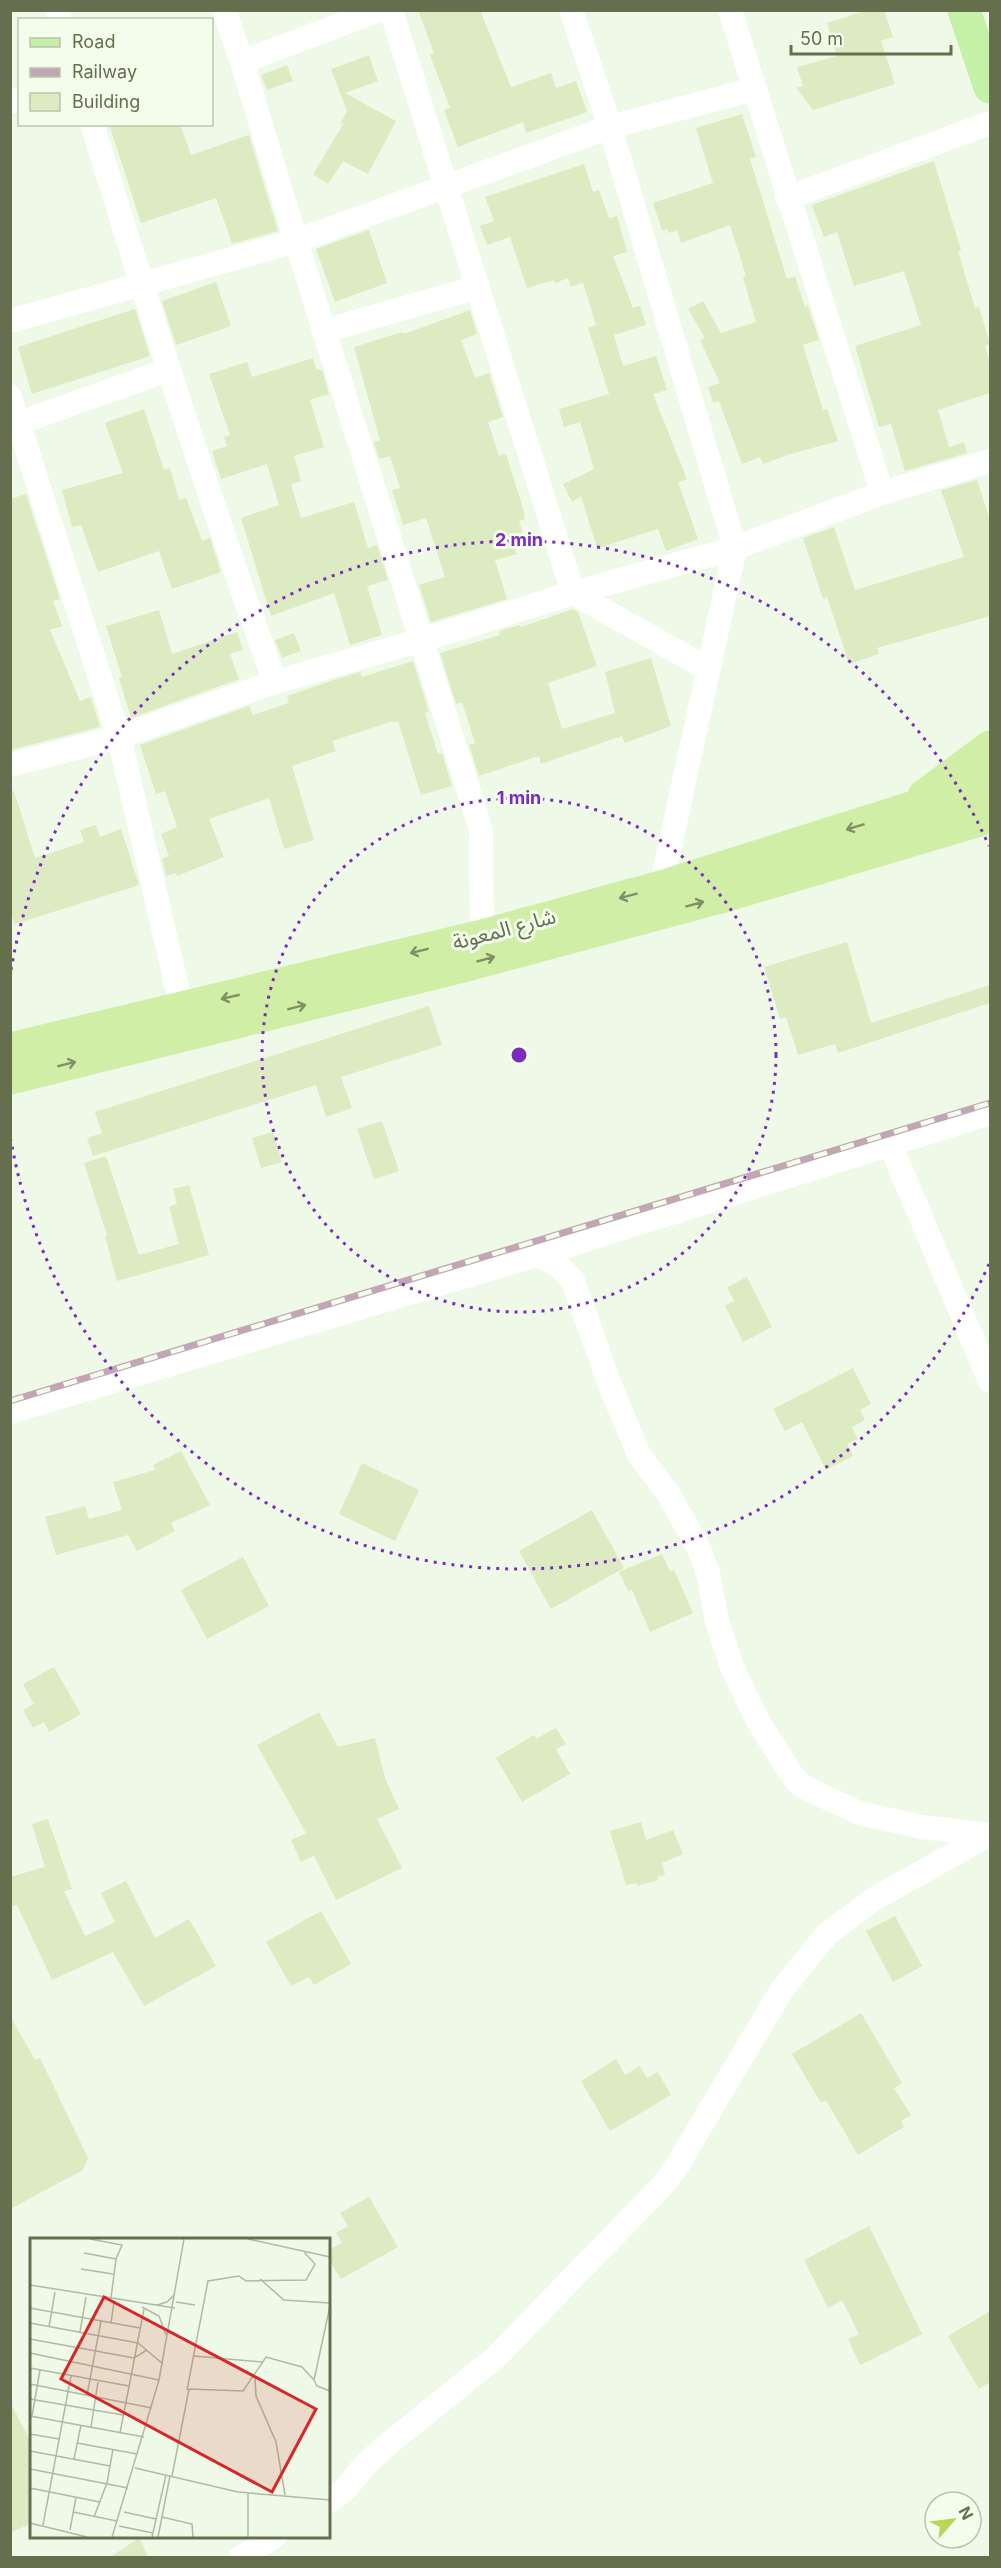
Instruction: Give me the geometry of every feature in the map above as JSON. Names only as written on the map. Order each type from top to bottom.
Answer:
[{"type":"highway","points":[[900,813],[990,747]]},
{"type":"highway","name":"شارع المعونة","points":[[10,1049],[482,936],[661,886],[990,783]]},
{"type":"highway","name":"شارع المعونة","points":[[10,1078],[459,967],[713,899],[990,817]]},
{"type":"main road","points":[[964,10],[990,87]]},
{"type":"street","points":[[224,10],[481,830],[482,936]]},
{"type":"street","points":[[242,62],[379,10]]},
{"type":"street","points":[[391,10],[444,187],[478,287],[573,593],[708,669]]},
{"type":"street","points":[[571,10],[610,127],[735,548],[661,886]]},
{"type":"street","points":[[730,10],[787,198],[882,493]]},
{"type":"street","points":[[10,321],[142,286],[296,241],[610,127],[755,89]]},
{"type":"street","points":[[787,198],[990,123]]},
{"type":"street","points":[[93,126],[168,370],[232,563],[275,682]]},
{"type":"street","points":[[324,331],[478,287]]},
{"type":"street","points":[[15,424],[168,370]]},
{"type":"street","points":[[10,397],[15,424],[119,737],[182,1009]]},
{"type":"street","points":[[10,765],[119,737],[275,682],[422,640],[573,593],[735,548],[882,493],[990,461]]},
{"type":"street","points":[[10,1412],[537,1255],[990,1113]]},
{"type":"street","points":[[890,1144],[990,1381]]},
{"type":"street","points":[[537,1255],[559,1266],[573,1281],[610,1385],[639,1455],[668,1493],[699,1548],[708,1573],[717,1621],[732,1667],[758,1721],[793,1777],[802,1786],[859,1813],[922,1827],[989,1835]]},
{"type":"street","points":[[330,2501],[345,2490],[382,2449],[496,2357],[662,2186],[677,2166],[781,1991],[826,1935],[874,1899],[989,1835]]},
{"type":"street","points":[[240,2558],[271,2538]]},
{"type":"building","points":[[418,10],[480,10],[511,87],[551,73],[556,88],[576,81],[587,112],[526,133],[523,122],[458,147],[444,110],[450,108],[430,55],[434,53]]},
{"type":"building","points":[[868,10],[884,10],[893,37],[881,41],[895,84],[813,110],[796,88],[803,86],[797,67],[837,56],[827,23]]},
{"type":"building","points":[[369,55],[378,81],[345,93],[396,121],[368,174],[343,161],[328,184],[313,174],[344,123],[340,124],[347,111],[331,69]]},
{"type":"building","points":[[287,65],[293,81],[267,90],[261,75]]},
{"type":"building","points":[[742,114],[756,157],[750,159],[787,279],[795,276],[819,340],[803,345],[823,410],[827,409],[838,441],[763,464],[760,457],[742,464],[719,401],[713,403],[708,387],[720,383],[700,340],[705,338],[688,309],[703,301],[721,333],[756,322],[743,277],[746,276],[730,225],[681,243],[677,230],[669,233],[667,229],[662,231],[653,203],[713,183],[696,128]]},
{"type":"building","points":[[110,126],[181,126],[191,155],[249,135],[278,231],[232,244],[216,198],[141,223]]},
{"type":"building","points":[[934,161],[961,250],[958,251],[975,308],[979,307],[990,344],[985,346],[990,363],[990,393],[938,410],[949,447],[964,442],[967,453],[905,471],[891,424],[879,427],[855,346],[921,325],[904,271],[854,286],[837,232],[824,237],[812,205]]},
{"type":"building","points":[[584,164],[593,192],[599,190],[609,218],[617,216],[627,252],[613,256],[633,308],[640,306],[646,325],[614,335],[623,366],[656,356],[667,390],[653,394],[687,479],[678,482],[698,539],[666,551],[658,529],[597,548],[581,496],[572,502],[563,484],[594,469],[580,422],[564,427],[559,409],[609,394],[588,328],[596,325],[583,283],[571,287],[568,278],[527,288],[510,237],[487,245],[480,226],[494,221],[485,197]]},
{"type":"building","points":[[369,230],[387,283],[335,302],[316,249]]},
{"type":"building","points":[[216,282],[231,326],[176,345],[162,301]]},
{"type":"building","points":[[135,309],[150,356],[32,394],[18,347]]},
{"type":"building","points":[[470,310],[477,334],[461,340],[475,378],[489,373],[503,417],[488,422],[499,456],[506,454],[522,505],[525,519],[519,521],[525,539],[513,543],[517,554],[495,560],[507,599],[431,622],[419,585],[445,577],[426,518],[403,525],[392,490],[400,488],[390,456],[379,459],[374,442],[380,440],[354,347],[403,332],[404,334]]},
{"type":"building","points":[[313,358],[316,369],[322,370],[329,394],[310,400],[324,447],[294,456],[301,481],[291,484],[301,518],[354,502],[368,548],[377,545],[388,580],[367,586],[382,635],[350,645],[334,593],[271,616],[241,518],[279,505],[267,464],[221,479],[212,451],[227,446],[224,437],[230,435],[209,374],[247,362],[252,377]]},
{"type":"building","points":[[144,409],[164,470],[170,468],[179,500],[186,498],[202,541],[210,538],[221,572],[172,589],[159,551],[98,572],[81,525],[72,527],[62,490],[123,473],[105,423]]},
{"type":"building","points":[[977,480],[990,520],[990,616],[877,648],[879,654],[849,664],[827,597],[823,599],[803,538],[834,527],[855,590],[964,557],[941,490]]},
{"type":"building","points":[[26,494],[60,599],[53,601],[62,626],[50,630],[80,701],[91,697],[100,727],[10,750],[10,499]]},
{"type":"building","points":[[573,609],[578,612],[597,666],[548,683],[562,729],[615,713],[605,672],[651,658],[671,726],[625,743],[622,736],[541,764],[539,756],[479,776],[469,745],[475,743],[462,702],[456,704],[440,653],[500,635],[499,631],[520,625],[521,627]]},
{"type":"building","points":[[159,610],[172,654],[237,632],[243,650],[230,654],[239,679],[131,718],[119,678],[122,677],[106,626]]},
{"type":"building","points":[[294,633],[301,651],[282,658],[275,640]]},
{"type":"building","points":[[413,661],[429,712],[425,713],[438,754],[442,753],[452,786],[421,795],[398,721],[394,723],[393,721],[332,741],[336,751],[292,766],[314,840],[284,849],[269,798],[209,819],[224,857],[177,876],[176,873],[166,876],[162,859],[169,856],[161,834],[177,827],[165,791],[156,794],[140,745],[249,706],[253,715],[289,703],[287,696],[331,681],[360,672],[362,677]]},
{"type":"building","points":[[14,791],[35,858],[84,842],[80,830],[96,825],[100,837],[121,829],[139,885],[15,924],[10,911],[10,792]]},
{"type":"building","points":[[847,942],[871,1023],[990,985],[990,1003],[838,1053],[835,1044],[798,1055],[786,1017],[780,1019],[764,967]]},
{"type":"building","points":[[429,1006],[442,1045],[341,1077],[352,1108],[326,1117],[316,1085],[93,1156],[87,1138],[102,1133],[95,1112]]},
{"type":"building","points":[[382,1121],[399,1171],[374,1179],[357,1129]]},
{"type":"building","points":[[273,1132],[282,1162],[261,1168],[252,1138]]},
{"type":"building","points":[[106,1156],[139,1255],[179,1244],[169,1207],[177,1204],[173,1189],[189,1185],[209,1255],[117,1281],[105,1236],[107,1235],[84,1163]]},
{"type":"building","points":[[747,1277],[772,1327],[743,1342],[725,1306],[734,1301],[727,1287]]},
{"type":"building","points":[[853,1368],[871,1404],[860,1410],[865,1420],[852,1427],[858,1439],[847,1444],[853,1456],[826,1470],[802,1422],[785,1431],[773,1409]]},
{"type":"building","points":[[181,1451],[210,1505],[171,1523],[175,1531],[137,1551],[128,1535],[56,1555],[45,1517],[85,1506],[89,1519],[122,1510],[113,1482],[155,1470],[153,1465]]},
{"type":"building","points":[[362,1463],[419,1490],[395,1541],[339,1514]]},
{"type":"building","points":[[592,1510],[624,1568],[551,1609],[519,1551]]},
{"type":"building","points":[[662,1554],[670,1572],[674,1570],[693,1613],[650,1632],[632,1590],[628,1591],[619,1572]]},
{"type":"building","points":[[243,1557],[269,1606],[207,1639],[181,1590]]},
{"type":"building","points":[[54,1667],[81,1714],[49,1732],[44,1722],[33,1728],[23,1710],[34,1704],[23,1684]]},
{"type":"building","points":[[319,1712],[338,1747],[375,1738],[385,1778],[399,1809],[377,1819],[402,1868],[336,1900],[314,1856],[301,1862],[291,1840],[306,1833],[257,1745]]},
{"type":"building","points":[[556,1728],[566,1744],[556,1749],[570,1774],[522,1802],[496,1758],[534,1735],[536,1739]]},
{"type":"building","points":[[48,1819],[72,1889],[64,1891],[85,1936],[115,1922],[101,1893],[126,1881],[155,1938],[189,1919],[216,1966],[144,2006],[113,1952],[52,1980],[17,1905],[10,1907],[10,1877],[45,1867],[32,1824]]},
{"type":"building","points":[[641,1822],[646,1840],[673,1830],[683,1854],[662,1863],[665,1875],[657,1877],[658,1880],[637,1886],[637,1883],[626,1885],[610,1831]]},
{"type":"building","points":[[321,1911],[351,1964],[314,1985],[309,1977],[291,1986],[266,1942]]},
{"type":"building","points":[[895,1916],[922,1966],[893,1982],[866,1931]]},
{"type":"building","points":[[861,2013],[902,2083],[894,2088],[911,2115],[901,2121],[904,2127],[858,2155],[826,2100],[821,2103],[792,2054]]},
{"type":"building","points":[[10,2016],[35,2060],[40,2058],[88,2158],[83,2170],[10,2209]]},
{"type":"building","points":[[616,2059],[625,2075],[640,2066],[647,2078],[658,2072],[671,2095],[610,2131],[581,2081]]},
{"type":"building","points":[[369,2197],[398,2247],[341,2279],[330,2261],[330,2249],[342,2243],[336,2233],[348,2226],[340,2213]]},
{"type":"building","points":[[869,2226],[922,2334],[860,2365],[848,2339],[859,2334],[842,2300],[828,2308],[804,2260]]},
{"type":"building","points":[[990,2311],[990,2382],[979,2389],[948,2336]]},
{"type":"building","points":[[10,2402],[30,2440],[30,2524],[10,2533]]},
{"type":"building","points":[[139,2538],[149,2558],[109,2558]]},
{"type":"railway","points":[[10,1401],[990,1103]]}]
